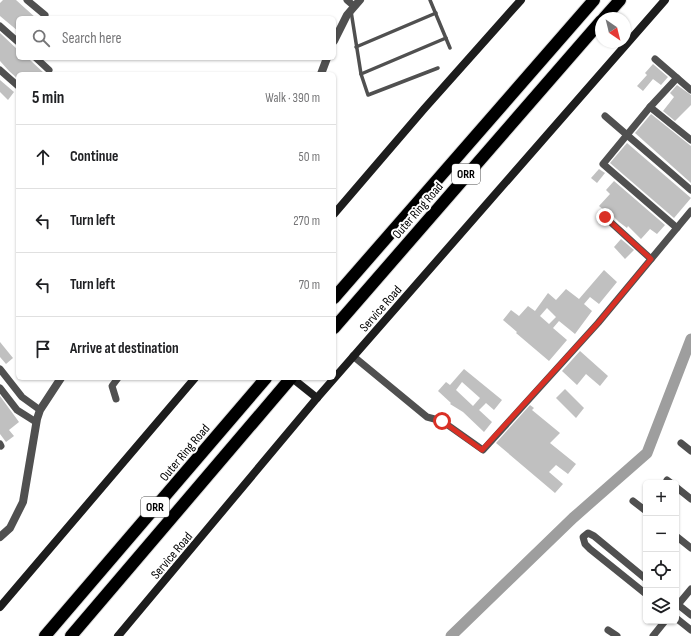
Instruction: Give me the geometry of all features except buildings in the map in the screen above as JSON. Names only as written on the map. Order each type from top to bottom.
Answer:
[{"type":"highway","name":"Outer Ring Road","points":[[336,296],[594,0]]},
{"type":"highway","points":[[609,12],[620,0]]},
{"type":"highway","name":"Outer Ring Road","points":[[336,326],[595,29]]},
{"type":"highway","name":"Outer Ring Road","points":[[45,636],[264,380]]},
{"type":"highway","name":"ORR","points":[[71,636],[289,381]]},
{"type":"main road","points":[[336,212],[424,109],[521,0]]},
{"type":"main road","name":"Service Road","points":[[336,376],[665,0]]},
{"type":"main road","points":[[0,607],[193,380]]},
{"type":"main road","name":"Service Road","points":[[118,636],[333,380]]},
{"type":"main road","points":[[289,381],[317,398]]},
{"type":"street","points":[[27,0],[45,15]]},
{"type":"street","points":[[336,38],[355,5],[347,0]]},
{"type":"street","points":[[0,26],[16,40]]},
{"type":"street","points":[[655,59],[691,90]]},
{"type":"street","points":[[38,60],[50,70]]},
{"type":"street","points":[[322,72],[326,60]]},
{"type":"street","points":[[0,70],[16,84]]},
{"type":"street","points":[[677,78],[650,107],[603,164],[678,228]]},
{"type":"street","points":[[650,107],[691,140]]},
{"type":"street","points":[[605,116],[691,190]]},
{"type":"street","points":[[354,356],[428,417],[442,421],[482,450],[598,323],[691,211]]},
{"type":"street","points":[[605,217],[651,259]]},
{"type":"street","points":[[0,369],[22,397],[40,410]]},
{"type":"street","points":[[0,537],[10,528],[23,502],[36,422],[40,410],[60,380]]},
{"type":"street","points":[[116,380],[112,386],[116,399]]},
{"type":"street","points":[[0,388],[17,410],[36,422]]},
{"type":"street","points":[[682,443],[691,451]]},
{"type":"street","points":[[679,489],[691,499]]},
{"type":"street","points":[[634,501],[643,508]]},
{"type":"street","points":[[643,577],[594,536],[588,533],[583,537],[585,544],[590,549],[643,592]]},
{"type":"street","points":[[679,538],[691,548]]},
{"type":"street","points":[[679,603],[691,589]]},
{"type":"street","points":[[679,606],[691,615]]},
{"type":"street","points":[[679,620],[691,630]]},
{"type":"street","points":[[653,636],[663,624]]},
{"type":"street","points":[[608,630],[617,636]]},
{"type":"lane","points":[[430,0],[450,48]]},
{"type":"lane","points":[[355,5],[356,47],[361,74],[368,95],[438,68]]},
{"type":"lane","points":[[356,47],[436,13]]},
{"type":"lane","points":[[361,74],[446,38]]},
{"type":"waterway","points":[[451,636],[573,518],[647,453],[691,339]]},
{"type":"route","points":[[442,421],[482,450],[580,340],[598,323],[651,259],[605,217]]}]
